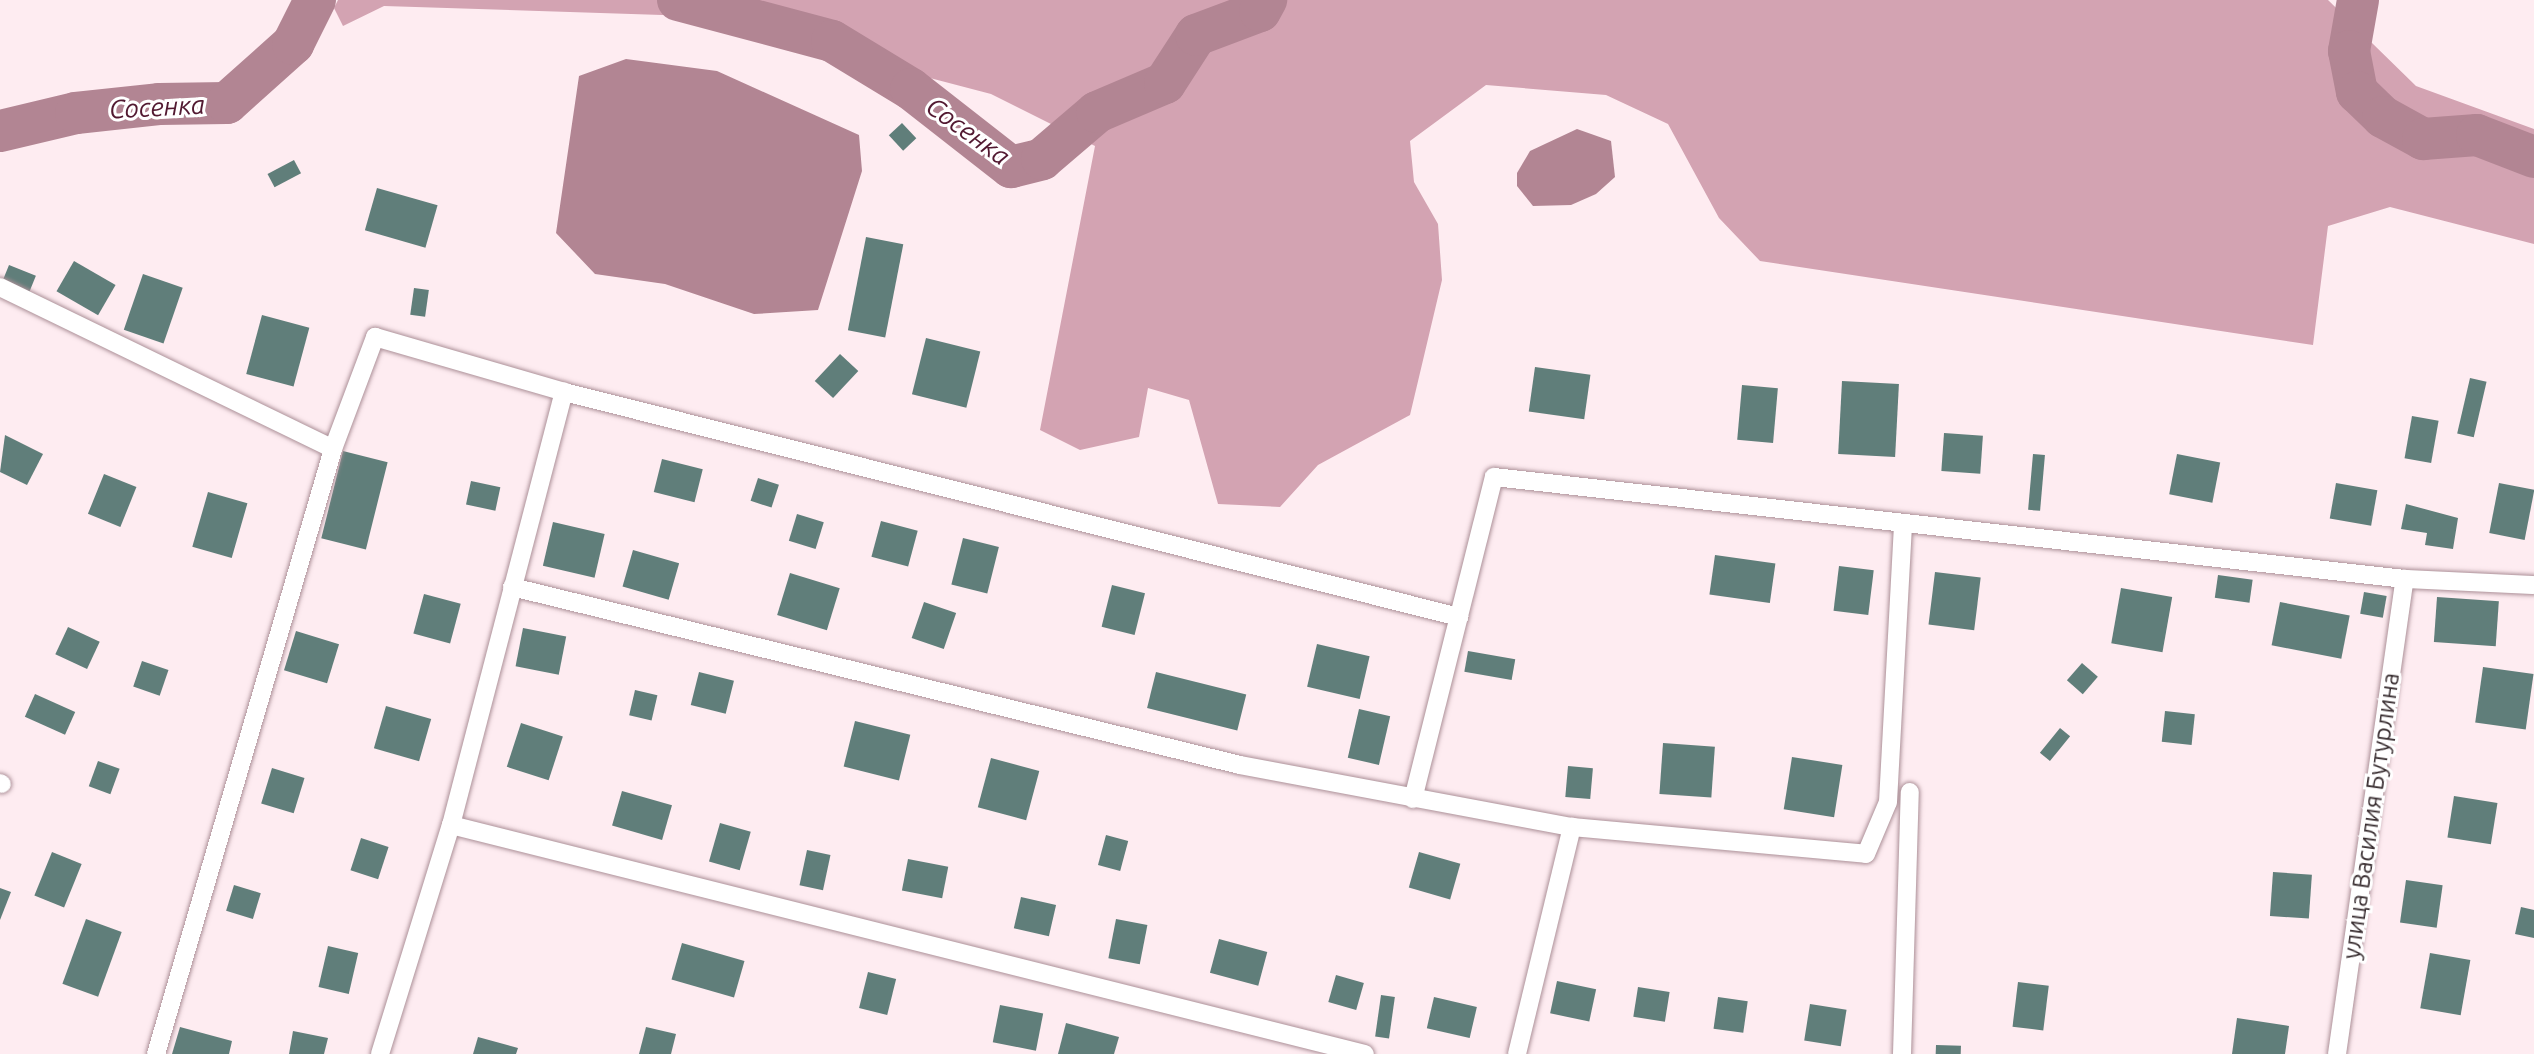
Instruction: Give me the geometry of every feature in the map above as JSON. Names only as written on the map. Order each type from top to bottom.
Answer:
[{"type":"street","points":[[0,287],[333,449]]},
{"type":"street","points":[[156,1054],[333,449],[375,337],[564,392],[1459,617]]},
{"type":"street","points":[[380,1054],[451,825],[564,392]]},
{"type":"street","points":[[1413,799],[1494,477],[2405,579],[2534,585]]},
{"type":"street","points":[[512,587],[1240,765],[1572,827],[1866,854],[1888,802],[1903,524]]},
{"type":"street","name":"улица Василия Бутурлина","points":[[2337,1054],[2405,579]]},
{"type":"street","points":[[1902,1054],[1910,792]]},
{"type":"street","points":[[451,825],[1365,1054]]},
{"type":"street","points":[[1517,1054],[1572,827]]},
{"type":"shaded area","points":[[338,0],[2328,0],[2416,86],[2534,129],[2534,244],[2390,207],[2328,226],[2313,345],[1760,261],[1719,218],[1668,124],[1606,95],[1486,85],[1410,141],[1414,182],[1438,224],[1442,280],[1410,415],[1318,465],[1280,507],[1218,504],[1189,400],[1148,388],[1139,437],[1080,450],[1040,430],[1095,146],[991,94],[693,16],[384,6],[343,26],[334,8]]},
{"type":"shaded area","points":[[626,59],[717,71],[859,135],[862,171],[818,310],[754,314],[665,284],[595,274],[556,233],[579,76]]},
{"type":"shaded area","points":[[1577,129],[1611,141],[1615,177],[1596,194],[1571,205],[1533,206],[1517,186],[1517,173],[1530,151]]},
{"type":"building","points":[[902,123],[916,138],[903,151],[889,135]]},
{"type":"building","points":[[294,160],[301,173],[275,187],[268,174]]},
{"type":"building","points":[[377,188],[438,205],[425,248],[365,230]]},
{"type":"building","points":[[866,237],[903,244],[885,338],[848,330]]},
{"type":"building","points":[[74,261],[116,285],[98,315],[57,291]]},
{"type":"building","points":[[9,265],[36,276],[28,295],[1,284]]},
{"type":"building","points":[[143,274],[183,288],[164,343],[124,330]]},
{"type":"building","points":[[414,288],[429,290],[425,317],[410,315]]},
{"type":"building","points":[[262,315],[309,328],[294,387],[246,374]]},
{"type":"building","points":[[926,338],[980,352],[966,408],[912,394]]},
{"type":"building","points":[[840,354],[858,371],[833,398],[815,381]]},
{"type":"building","points":[[1535,367],[1590,375],[1584,419],[1529,412]]},
{"type":"building","points":[[2470,378],[2487,382],[2474,437],[2457,434]]},
{"type":"building","points":[[1842,381],[1899,384],[1895,457],[1838,454]]},
{"type":"building","points":[[1742,385],[1778,388],[1773,443],[1737,440]]},
{"type":"building","points":[[2412,416],[2439,421],[2431,463],[2405,458]]},
{"type":"building","points":[[1944,433],[1983,436],[1980,474],[1941,471]]},
{"type":"building","points":[[5,435],[43,454],[27,485],[0,472]]},
{"type":"building","points":[[343,451],[388,462],[366,549],[321,538]]},
{"type":"building","points":[[2033,454],[2045,455],[2040,511],[2028,510]]},
{"type":"building","points":[[2177,454],[2220,462],[2212,503],[2169,494]]},
{"type":"building","points":[[662,459],[703,469],[695,502],[654,492]]},
{"type":"building","points":[[104,474],[136,487],[120,527],[88,514]]},
{"type":"building","points":[[758,478],[779,485],[772,508],[751,501]]},
{"type":"building","points":[[471,481],[500,487],[495,511],[466,504]]},
{"type":"building","points":[[2336,483],[2377,490],[2371,526],[2330,518]]},
{"type":"building","points":[[2499,483],[2534,490],[2525,540],[2489,533]]},
{"type":"building","points":[[208,492],[247,503],[232,558],[192,547]]},
{"type":"building","points":[[2406,504],[2458,518],[2453,549],[2425,545],[2427,533],[2401,529]]},
{"type":"building","points":[[797,514],[824,522],[816,549],[789,541]]},
{"type":"building","points":[[881,521],[918,531],[908,567],[871,557]]},
{"type":"building","points":[[553,522],[605,534],[595,578],[543,566]]},
{"type":"building","points":[[963,538],[999,547],[987,594],[951,585]]},
{"type":"building","points":[[633,550],[679,563],[669,600],[623,587]]},
{"type":"building","points":[[1715,555],[1775,563],[1770,603],[1709,595]]},
{"type":"building","points":[[1839,566],[1874,570],[1868,615],[1834,611]]},
{"type":"building","points":[[1935,572],[1981,578],[1974,630],[1929,625]]},
{"type":"building","points":[[790,573],[840,588],[827,630],[777,615]]},
{"type":"building","points":[[2218,575],[2253,580],[2249,603],[2215,598]]},
{"type":"building","points":[[1112,585],[1145,593],[1135,635],[1102,627]]},
{"type":"building","points":[[2121,588],[2172,597],[2162,652],[2111,643]]},
{"type":"building","points":[[2364,592],[2387,596],[2383,618],[2360,614]]},
{"type":"building","points":[[424,594],[461,604],[450,643],[413,634]]},
{"type":"building","points":[[2437,597],[2499,601],[2496,646],[2434,642]]},
{"type":"building","points":[[924,602],[956,613],[944,649],[912,638]]},
{"type":"building","points":[[2280,602],[2350,616],[2341,659],[2272,645]]},
{"type":"building","points":[[68,627],[100,642],[87,669],[55,654]]},
{"type":"building","points":[[523,628],[566,636],[559,675],[516,666]]},
{"type":"building","points":[[296,631],[339,644],[327,683],[284,670]]},
{"type":"building","points":[[1317,644],[1370,656],[1360,699],[1307,687]]},
{"type":"building","points":[[1468,651],[1515,659],[1512,680],[1464,672]]},
{"type":"building","points":[[142,661],[168,670],[160,696],[133,687]]},
{"type":"building","points":[[2082,663],[2098,677],[2083,694],[2067,680]]},
{"type":"building","points":[[2483,667],[2534,674],[2526,730],[2475,722]]},
{"type":"building","points":[[699,672],[734,681],[726,714],[691,705]]},
{"type":"building","points":[[1156,672],[1246,694],[1237,730],[1147,708]]},
{"type":"building","points":[[635,690],[657,695],[652,721],[629,715]]},
{"type":"building","points":[[35,694],[75,712],[65,735],[25,717]]},
{"type":"building","points":[[386,706],[431,719],[419,761],[374,748]]},
{"type":"building","points":[[1359,709],[1390,716],[1379,765],[1348,758]]},
{"type":"building","points":[[2165,711],[2195,714],[2192,745],[2162,742]]},
{"type":"building","points":[[855,721],[910,735],[899,780],[844,767]]},
{"type":"building","points":[[521,723],[563,737],[549,780],[507,767]]},
{"type":"building","points":[[2060,728],[2070,736],[2050,761],[2040,753]]},
{"type":"building","points":[[1663,743],[1715,747],[1711,798],[1659,794]]},
{"type":"building","points":[[1792,757],[1842,765],[1834,817],[1784,809]]},
{"type":"building","points":[[991,758],[1039,771],[1026,820],[978,807]]},
{"type":"building","points":[[98,761],[120,769],[110,794],[89,786]]},
{"type":"building","points":[[1568,766],[1593,768],[1590,799],[1565,797]]},
{"type":"building","points":[[272,768],[305,778],[294,813],[261,803]]},
{"type":"building","points":[[622,791],[672,805],[662,840],[612,826]]},
{"type":"building","points":[[2454,796],[2497,803],[2491,844],[2447,837]]},
{"type":"building","points":[[720,823],[751,832],[740,870],[709,861]]},
{"type":"building","points":[[1106,835],[1128,841],[1120,871],[1098,865]]},
{"type":"building","points":[[361,838],[389,847],[378,879],[350,870]]},
{"type":"building","points":[[807,850],[830,855],[823,890],[800,885]]},
{"type":"building","points":[[52,852],[82,864],[64,908],[34,896]]},
{"type":"building","points":[[1419,852],[1460,864],[1450,899],[1409,888]]},
{"type":"building","points":[[908,859],[948,867],[942,898],[902,890]]},
{"type":"building","points":[[2273,872],[2312,875],[2309,919],[2270,916]]},
{"type":"building","points":[[2406,880],[2443,885],[2437,928],[2400,923]]},
{"type":"building","points":[[234,885],[261,893],[253,919],[226,911]]},
{"type":"building","points":[[0,888],[11,892],[0,920]]},
{"type":"building","points":[[1021,897],[1056,905],[1049,936],[1014,928]]},
{"type":"building","points":[[2521,907],[2534,910],[2534,938],[2515,934]]},
{"type":"building","points":[[86,919],[122,932],[98,997],[62,984]]},
{"type":"building","points":[[1116,919],[1147,925],[1140,964],[1108,958]]},
{"type":"building","points":[[1219,939],[1267,952],[1258,986],[1210,973]]},
{"type":"building","points":[[682,943],[744,961],[734,997],[672,980]]},
{"type":"building","points":[[328,946],[358,953],[349,994],[319,987]]},
{"type":"building","points":[[2430,953],[2470,960],[2461,1015],[2420,1008]]},
{"type":"building","points":[[868,972],[896,979],[887,1015],[859,1008]]},
{"type":"building","points":[[1336,975],[1364,983],[1356,1010],[1328,1002]]},
{"type":"building","points":[[1557,981],[1596,989],[1589,1022],[1550,1013]]},
{"type":"building","points":[[2018,982],[2049,986],[2043,1030],[2013,1027]]},
{"type":"building","points":[[1638,987],[1670,992],[1665,1022],[1633,1017]]},
{"type":"building","points":[[1381,995],[1395,997],[1389,1039],[1375,1037]]},
{"type":"building","points":[[1434,997],[1477,1007],[1470,1038],[1427,1028]]},
{"type":"building","points":[[1718,997],[1748,1001],[1743,1033],[1714,1029]]},
{"type":"building","points":[[1810,1004],[1847,1010],[1841,1046],[1804,1041]]},
{"type":"building","points":[[1000,1005],[1043,1013],[1036,1051],[993,1042]]},
{"type":"building","points":[[2237,1018],[2289,1026],[2285,1054],[2232,1054]]},
{"type":"building","points":[[1066,1023],[1119,1037],[1114,1054],[1058,1054]]},
{"type":"building","points":[[180,1027],[232,1041],[229,1054],[172,1054]]},
{"type":"building","points":[[646,1027],[676,1034],[671,1054],[639,1054]]},
{"type":"building","points":[[293,1031],[328,1038],[324,1054],[289,1054]]},
{"type":"building","points":[[478,1037],[518,1048],[516,1054],[473,1054]]},
{"type":"building","points":[[1936,1045],[1961,1046],[1961,1054],[1936,1054]]},
{"type":"waterway","name":"Сосенка","points":[[0,131],[76,113],[159,104],[227,103],[293,44],[315,0]]},
{"type":"waterway","name":"Сосенка","points":[[678,0],[832,41],[911,89],[1011,167],[1042,159],[1097,112],[1165,83],[1196,35],[1260,11],[1266,0]]},
{"type":"waterway","name":"Сосенка","points":[[2358,0],[2349,51],[2357,92],[2383,117],[2423,139],[2477,135],[2534,157]]}]
